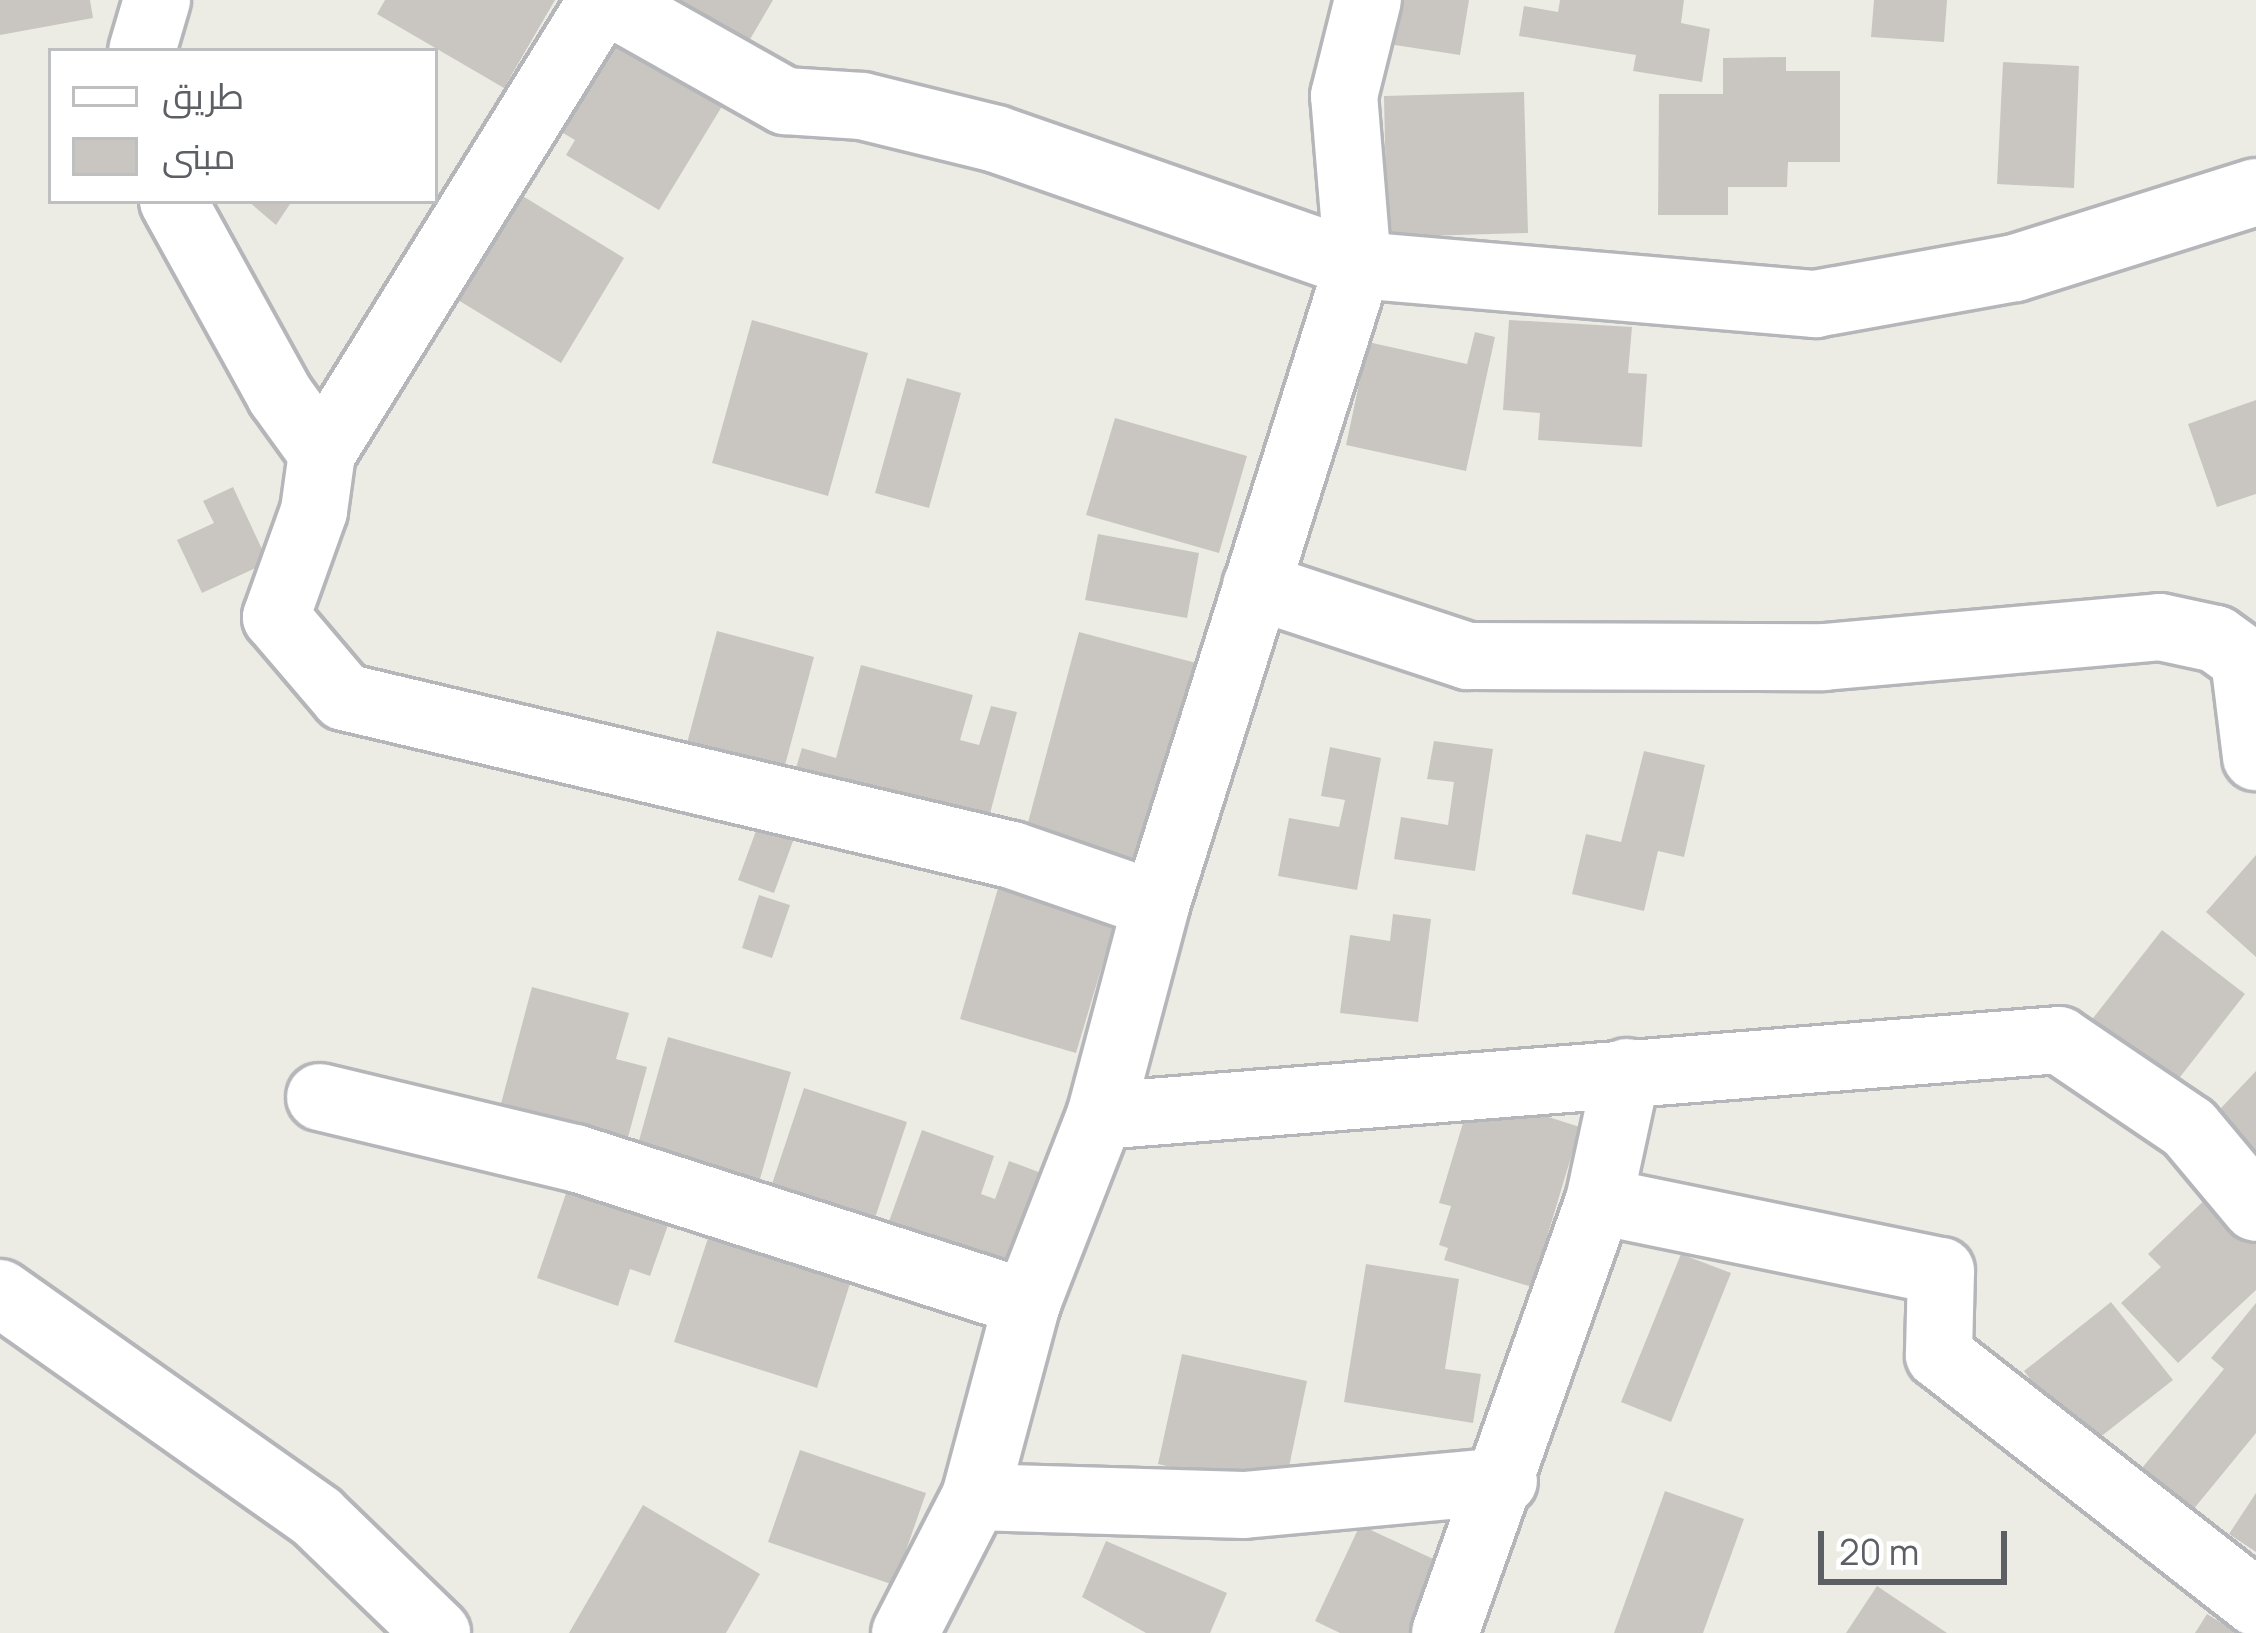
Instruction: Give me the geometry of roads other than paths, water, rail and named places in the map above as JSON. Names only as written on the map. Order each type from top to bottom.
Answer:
[{"type":"street","points":[[143,48],[157,0]]},
{"type":"street","points":[[1156,905],[1012,855],[344,698],[276,616],[314,511],[322,453],[604,0],[785,101],[862,106],[997,139],[1358,265],[1815,304],[2015,268],[2256,192]]},
{"type":"street","points":[[904,1633],[974,1498],[1027,1304],[1100,1116],[1156,905],[1358,265],[1344,96],[1368,0]]},
{"type":"street","points":[[175,204],[280,395],[322,453]]},
{"type":"street","points":[[1256,586],[1468,656],[1824,657],[2160,626],[2216,639],[2244,658],[2256,757]]},
{"type":"street","points":[[1100,1116],[2059,1040],[2189,1128],[2256,1208]]},
{"type":"street","points":[[1444,1633],[1504,1481],[1599,1201],[1627,1072]]},
{"type":"street","points":[[320,1097],[575,1158],[1027,1304]]},
{"type":"street","points":[[1599,1201],[1941,1270],[1939,1354],[2256,1603]]},
{"type":"street","points":[[0,1294],[317,1517],[437,1633]]},
{"type":"street","points":[[974,1498],[1244,1505],[1504,1481]]}]
